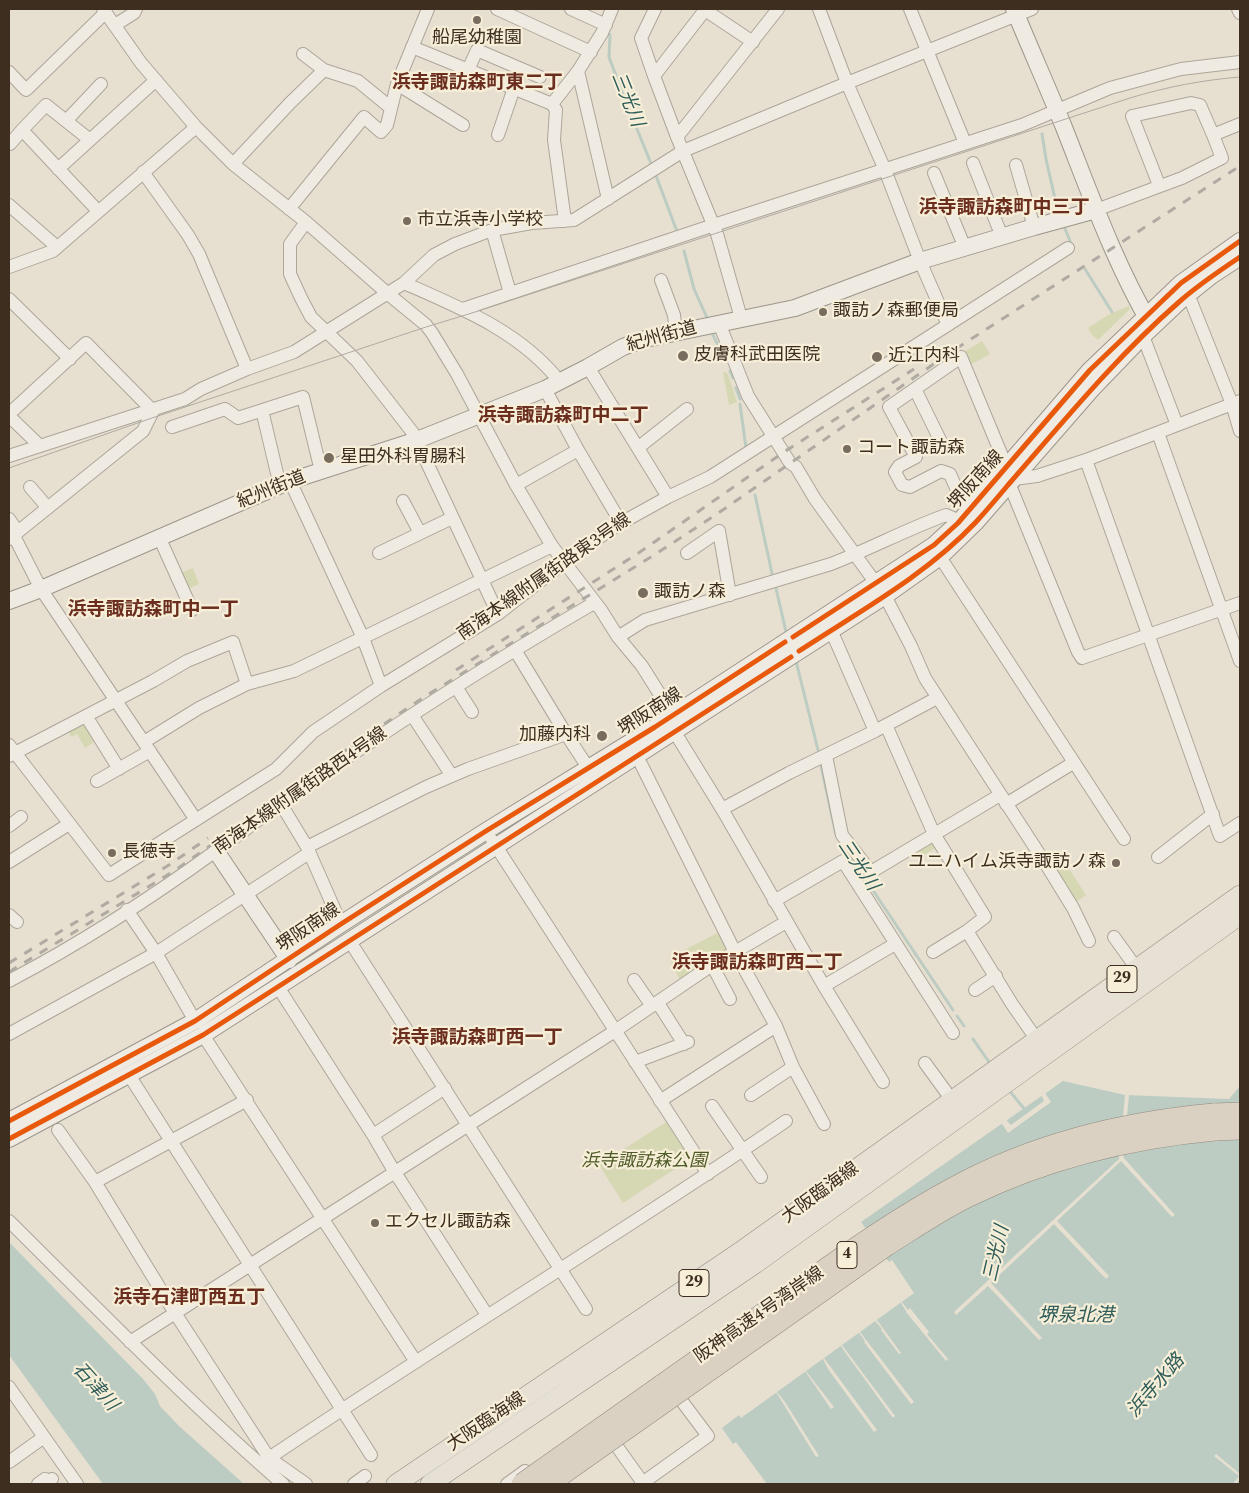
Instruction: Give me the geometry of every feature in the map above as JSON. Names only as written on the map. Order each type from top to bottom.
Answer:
[{"type":"highway","name":"阪神高速4号湾岸線","points":[[522,1484],[846,1255],[916,1209],[958,1185],[1042,1149],[1088,1135],[1173,1118],[1240,1113]]},
{"type":"highway","name":"阪神高速4号湾岸線","points":[[548,1484],[880,1250],[926,1220],[968,1197],[1021,1173],[1093,1150],[1179,1133],[1240,1129]]},
{"type":"main road","points":[[1021,11],[1057,111],[1096,210],[1147,326]]},
{"type":"main road","name":"紀州街道","points":[[9,601],[160,539],[285,483],[417,440],[552,386],[623,347],[645,339],[795,308],[920,262],[1096,210]]},
{"type":"main road","name":"堺阪南線","points":[[1147,326],[1182,283],[1240,241]]},
{"type":"main road","name":"堺阪南線","points":[[9,1121],[278,987],[496,846],[673,724],[880,589],[940,557],[976,522],[1090,370],[1188,294],[1240,257]]},
{"type":"main road","name":"堺阪南線","points":[[792,647],[831,630],[934,545],[972,508],[1010,477]]},
{"type":"main road","name":"堺阪南線","points":[[9,1139],[129,1075],[199,1028],[288,960],[341,924],[589,769],[673,724]]},
{"type":"main road","points":[[216,851],[288,960]]},
{"type":"main road","name":"大阪臨海線","points":[[396,1484],[744,1249],[952,1100],[1001,1076],[1037,1040],[1240,895]]},
{"type":"main road","name":"大阪臨海線","points":[[430,1484],[755,1264],[1001,1076],[1240,916]]},
{"type":"street","points":[[115,25],[134,13],[136,9]]},
{"type":"street","points":[[289,209],[364,117],[381,132],[387,124],[397,84],[428,9]]},
{"type":"street","points":[[497,9],[591,52]]},
{"type":"street","points":[[571,9],[604,29]]},
{"type":"street","points":[[552,104],[591,52],[604,29],[612,9]]},
{"type":"street","points":[[654,9],[641,38],[677,137],[714,225],[741,318]]},
{"type":"street","points":[[654,76],[704,9],[753,42]]},
{"type":"street","points":[[677,137],[778,9]]},
{"type":"street","points":[[819,9],[847,83],[885,170],[920,262],[948,325]]},
{"type":"street","points":[[910,9],[965,143]]},
{"type":"street","points":[[1238,9],[1240,13]]},
{"type":"street","points":[[9,72],[26,90],[104,10],[156,80],[196,127],[233,164],[306,222],[426,325],[457,374],[516,485],[552,546],[601,610],[618,637],[642,666],[664,701],[673,724],[786,922],[883,1082]]},
{"type":"street","points":[[9,456],[185,400],[201,389],[247,369],[294,352],[404,283],[434,255],[455,244],[492,230],[532,223],[574,220],[684,151],[1021,11]]},
{"type":"street","points":[[412,47],[552,104],[556,110],[554,140],[566,221]]},
{"type":"street","points":[[468,70],[478,50],[540,77]]},
{"type":"street","points":[[303,54],[324,70],[358,81],[391,108]]},
{"type":"street","points":[[463,309],[1022,125],[1110,88],[1182,69],[1240,62]]},
{"type":"street","points":[[233,164],[324,70]]},
{"type":"street","points":[[578,71],[608,199]]},
{"type":"street","points":[[58,169],[156,80]]},
{"type":"street","points":[[66,121],[101,84]]},
{"type":"street","points":[[397,84],[463,125]]},
{"type":"street","points":[[498,135],[514,88]]},
{"type":"street","points":[[1096,210],[1182,178],[1222,158],[1200,105],[1191,103],[1132,116],[1159,185]]},
{"type":"street","points":[[9,143],[46,105],[90,140]]},
{"type":"street","points":[[1213,135],[1240,124]]},
{"type":"street","points":[[9,267],[52,251],[196,127]]},
{"type":"street","points":[[22,130],[98,211]]},
{"type":"street","points":[[972,163],[1002,237]]},
{"type":"street","points":[[1016,165],[1034,227]]},
{"type":"street","points":[[143,172],[188,235],[199,254],[247,369]]},
{"type":"street","points":[[934,173],[965,248]]},
{"type":"street","points":[[9,205],[57,247]]},
{"type":"street","points":[[306,222],[290,244],[290,274],[311,317],[357,361],[417,440],[498,614]]},
{"type":"street","points":[[492,230],[510,293]]},
{"type":"street","name":"南海本線附属街路東3号線","points":[[69,824],[109,875],[276,769],[313,732],[381,686],[498,614],[563,562],[621,523],[668,497],[710,477],[1068,248]]},
{"type":"street","points":[[661,280],[674,315],[676,332]]},
{"type":"street","points":[[404,283],[463,309],[495,326],[547,365],[552,386],[578,450],[621,523]]},
{"type":"street","points":[[1188,294],[1236,403],[1240,431]]},
{"type":"street","points":[[9,299],[70,359]]},
{"type":"street","points":[[714,324],[748,396],[790,463],[796,467],[815,499],[880,589],[912,646],[925,678],[1073,908],[1089,941]]},
{"type":"street","points":[[1147,326],[1177,426]]},
{"type":"street","points":[[40,446],[9,415],[86,343],[153,411]]},
{"type":"street","points":[[972,508],[960,497],[950,474],[941,471],[910,486],[902,485],[895,472],[900,466],[916,457],[889,407],[961,357],[1082,658],[1240,603]]},
{"type":"street","points":[[588,367],[668,497]]},
{"type":"street","points":[[915,389],[944,448]]},
{"type":"street","points":[[172,427],[225,409],[238,418],[303,397],[321,472]]},
{"type":"street","points":[[1010,477],[1037,476],[1086,460],[1236,403]]},
{"type":"street","points":[[639,448],[687,409]]},
{"type":"street","points":[[262,410],[285,483],[363,638],[381,686]]},
{"type":"street","points":[[13,536],[143,431],[153,411]]},
{"type":"street","points":[[1158,433],[1240,661]]},
{"type":"street","points":[[516,485],[578,450]]},
{"type":"street","points":[[1086,460],[1150,635],[1220,836],[1240,823]]},
{"type":"street","points":[[30,487],[48,508]]},
{"type":"street","points":[[403,501],[420,533]]},
{"type":"street","points":[[618,637],[645,620],[855,555],[924,523],[946,515],[958,523]]},
{"type":"street","points":[[379,553],[452,518]]},
{"type":"street","points":[[9,519],[13,536],[41,589],[196,820]]},
{"type":"street","points":[[687,553],[719,531],[730,595]]},
{"type":"street","points":[[160,539],[192,610]]},
{"type":"street","points":[[97,781],[120,769],[198,708],[248,684],[294,671],[552,546]]},
{"type":"street","points":[[940,557],[1124,839]]},
{"type":"street","name":"南海本線附属街路西4号線","points":[[9,981],[127,910],[216,851],[281,804],[412,715],[594,603]]},
{"type":"street","points":[[831,630],[934,834],[985,917],[941,952]]},
{"type":"street","points":[[9,862],[69,824],[11,751],[116,701],[153,682],[187,661],[233,642],[248,684]]},
{"type":"street","points":[[515,650],[589,769]]},
{"type":"street","points":[[456,687],[472,712]]},
{"type":"street","points":[[722,809],[937,698]]},
{"type":"street","points":[[412,715],[452,776]]},
{"type":"street","points":[[86,716],[120,769]]},
{"type":"street","points":[[9,1034],[156,953],[246,894],[308,850],[426,787],[566,734]]},
{"type":"street","points":[[825,756],[842,835],[871,872],[934,834],[1073,763]]},
{"type":"street","points":[[641,764],[735,952],[776,1026],[793,1067],[824,1124]]},
{"type":"street","points":[[281,804],[308,850],[341,924]]},
{"type":"street","points":[[1158,857],[1165,844],[1213,814]]},
{"type":"street","points":[[9,826],[21,817]]},
{"type":"street","points":[[486,832],[708,1174]]},
{"type":"street","points":[[774,901],[843,861],[952,1033]]},
{"type":"street","points":[[127,910],[156,953],[199,1028],[416,1362]]},
{"type":"street","points":[[130,1342],[615,1031],[712,965],[786,922]]},
{"type":"street","points":[[967,931],[1037,1040]]},
{"type":"street","points":[[1114,937],[1137,969]]},
{"type":"street","points":[[349,940],[586,1310]]},
{"type":"street","points":[[824,986],[895,944]]},
{"type":"street","points":[[712,965],[730,998]]},
{"type":"street","points":[[974,990],[996,976]]},
{"type":"street","points":[[634,980],[686,1043],[635,1062]]},
{"type":"street","points":[[278,987],[373,1135],[394,1172],[487,1315]]},
{"type":"street","points":[[660,1101],[776,1026]]},
{"type":"street","points":[[924,1062],[952,1100]]},
{"type":"street","points":[[752,1095],[793,1067]]},
{"type":"street","points":[[129,1075],[371,1455]]},
{"type":"street","points":[[373,1135],[444,1088]]},
{"type":"street","points":[[95,1182],[247,1100]]},
{"type":"street","points":[[712,1106],[762,1178]]},
{"type":"street","points":[[270,1458],[342,1409],[708,1174],[786,1121]]},
{"type":"street","points":[[58,1130],[95,1182],[175,1313],[270,1458],[306,1484]]},
{"type":"street","points":[[9,1221],[130,1342],[247,1453],[283,1484]]},
{"type":"street","points":[[507,1484],[597,1420],[662,1374],[708,1436],[642,1483],[597,1420]]},
{"type":"street","points":[[9,1387],[13,1403],[44,1437],[77,1484]]},
{"type":"street","points":[[9,1462],[44,1437]]},
{"type":"street","points":[[354,1484],[365,1476]]},
{"type":"street","points":[[38,1484],[46,1479],[48,1482],[52,1479]]},
{"type":"green space","points":[[1129,306],[1130,309],[1098,340],[1091,334],[1088,328],[1108,315]]},
{"type":"green space","points":[[982,341],[990,354],[970,365],[964,352]]},
{"type":"green space","points":[[723,372],[728,374],[737,402],[729,405]]},
{"type":"green space","points":[[193,568],[199,584],[188,589],[181,573]]},
{"type":"green space","points":[[80,724],[85,725],[96,741],[85,748],[77,734],[71,737],[67,729]]},
{"type":"green space","points":[[928,842],[935,844],[937,847],[917,859],[912,852]]},
{"type":"green space","points":[[1059,853],[1086,895],[1075,903],[1053,869],[1057,866],[1051,858]]},
{"type":"green space","points":[[721,931],[729,946],[726,952],[681,982],[669,958]]},
{"type":"green space","name":"浜寺諏訪森公園","points":[[666,1122],[690,1159],[623,1203],[599,1165]]},
{"type":"water","name":"堺泉北港","points":[[1063,1081],[1125,1095],[1229,1099],[1240,1086],[1240,1484],[767,1484],[736,1442],[733,1444],[722,1428],[739,1415],[741,1418],[914,1293],[892,1260],[889,1262],[861,1222]]},
{"type":"water","name":"石津川","points":[[9,1242],[143,1379],[155,1394],[160,1406],[179,1426],[244,1484],[103,1484],[9,1355]]},
{"type":"pier","points":[[1044,1091],[1051,1102],[1008,1133],[1001,1122],[1005,1119],[1011,1125],[1044,1101],[1041,1094]]},
{"type":"pier","points":[[1125,1095],[1129,1095],[1123,1157],[1175,1215],[1172,1217],[1121,1161],[1057,1221],[1109,1276],[1106,1279],[1054,1224],[991,1283],[1042,1338],[1039,1340],[988,1286],[956,1315],[954,1312],[1119,1159]]},
{"type":"pier","points":[[902,1302],[908,1310],[910,1308],[929,1332],[927,1334],[948,1359],[946,1361],[906,1312]]},
{"type":"pier","points":[[877,1320],[901,1353],[899,1354],[881,1330],[875,1321]]},
{"type":"pier","points":[[860,1332],[914,1402],[911,1404],[864,1342]]},
{"type":"pier","points":[[842,1345],[895,1416],[893,1418],[847,1355]]},
{"type":"pier","points":[[824,1358],[877,1430],[874,1432],[828,1369]]},
{"type":"pier","points":[[806,1371],[834,1407],[831,1409]]},
{"type":"pier","points":[[776,1392],[785,1402],[819,1456],[816,1457]]},
{"type":"pier","points":[[1216,1454],[1240,1474],[1240,1479],[1236,1484],[1233,1484],[1239,1476],[1214,1456]]},
{"type":"waterway","name":"三光川","points":[[607,32],[610,35],[609,57],[652,166]]},
{"type":"waterway","points":[[1042,134],[1058,212]]},
{"type":"waterway","name":"三光川","points":[[655,173],[678,234]]},
{"type":"waterway","points":[[1063,224],[1070,241]]},
{"type":"waterway","name":"三光川","points":[[684,251],[694,289],[708,320]]},
{"type":"waterway","points":[[1085,269],[1112,312]]},
{"type":"waterway","name":"三光川","points":[[711,331],[726,361]]},
{"type":"waterway","name":"三光川","points":[[730,371],[733,378]]},
{"type":"waterway","name":"三光川","points":[[736,388],[740,399]]},
{"type":"waterway","name":"三光川","points":[[740,404],[746,448]]},
{"type":"waterway","name":"三光川","points":[[755,495],[773,578]]},
{"type":"waterway","name":"三光川","points":[[775,584],[787,636]]},
{"type":"waterway","name":"三光川","points":[[796,661],[819,754]]},
{"type":"waterway","name":"三光川","points":[[820,761],[836,835]]},
{"type":"waterway","name":"三光川","points":[[848,853],[953,1010]]},
{"type":"waterway","name":"三光川","points":[[957,1016],[964,1026]]},
{"type":"waterway","name":"三光川","points":[[973,1039],[991,1065]]},
{"type":"waterway","name":"三光川","points":[[1008,1089],[1026,1111]]},
{"type":"tram line","points":[[9,468],[149,419],[426,327],[1130,98],[1185,84],[1240,77]]},
{"type":"railway","points":[[9,972],[174,871],[424,697],[651,557],[714,516],[954,350],[1240,166]]},
{"type":"railway","points":[[456,670],[640,552],[784,452],[914,369]]},
{"type":"railway","points":[[9,963],[169,865],[208,838]]},
{"type":"cycle path","points":[[793,637],[934,545],[958,523],[1090,370],[1181,283],[1240,241]]},
{"type":"cycle path","points":[[799,651],[914,576],[957,541],[1133,345],[1186,296],[1240,257]]},
{"type":"cycle path","points":[[9,1121],[195,1021],[341,924],[486,831],[655,727],[785,642]]},
{"type":"cycle path","points":[[9,1139],[203,1035],[791,657]]},
{"type":"place","name":"船尾幼稚園","points":[[477,20]]},
{"type":"place","name":"市立浜寺小学校","points":[[407,221]]},
{"type":"place","name":"諏訪ノ森郵便局","points":[[823,312]]},
{"type":"place","name":"皮膚科武田医院","points":[[683,356]]},
{"type":"place","name":"近江内科","points":[[877,357]]},
{"type":"place","name":"コート諏訪森","points":[[847,449]]},
{"type":"place","name":"星田外科胃腸科","points":[[329,458]]},
{"type":"place","name":"諏訪ノ森","points":[[643,593]]},
{"type":"place","name":"加藤内科","points":[[602,736]]},
{"type":"place","name":"長徳寺","points":[[112,853]]},
{"type":"place","name":"ユニハイム浜寺諏訪ノ森","points":[[1116,863]]},
{"type":"place","name":"エクセル諏訪森","points":[[375,1223]]},
{"type":"district","name":"浜寺諏訪森町東二丁","points":[[477,84]]},
{"type":"district","name":"浜寺諏訪森町中三丁","points":[[1004,209]]},
{"type":"district","name":"浜寺諏訪森町中二丁","points":[[563,417]]},
{"type":"district","name":"浜寺諏訪森町中一丁","points":[[153,611]]},
{"type":"district","name":"浜寺諏訪森町西二丁","points":[[757,964]]},
{"type":"district","name":"浜寺諏訪森町西一丁","points":[[477,1039]]},
{"type":"district","name":"浜寺石津町西五丁","points":[[189,1299]]},
{"type":"water label","name":"浜寺水路","points":[[1157,1387]]}]
